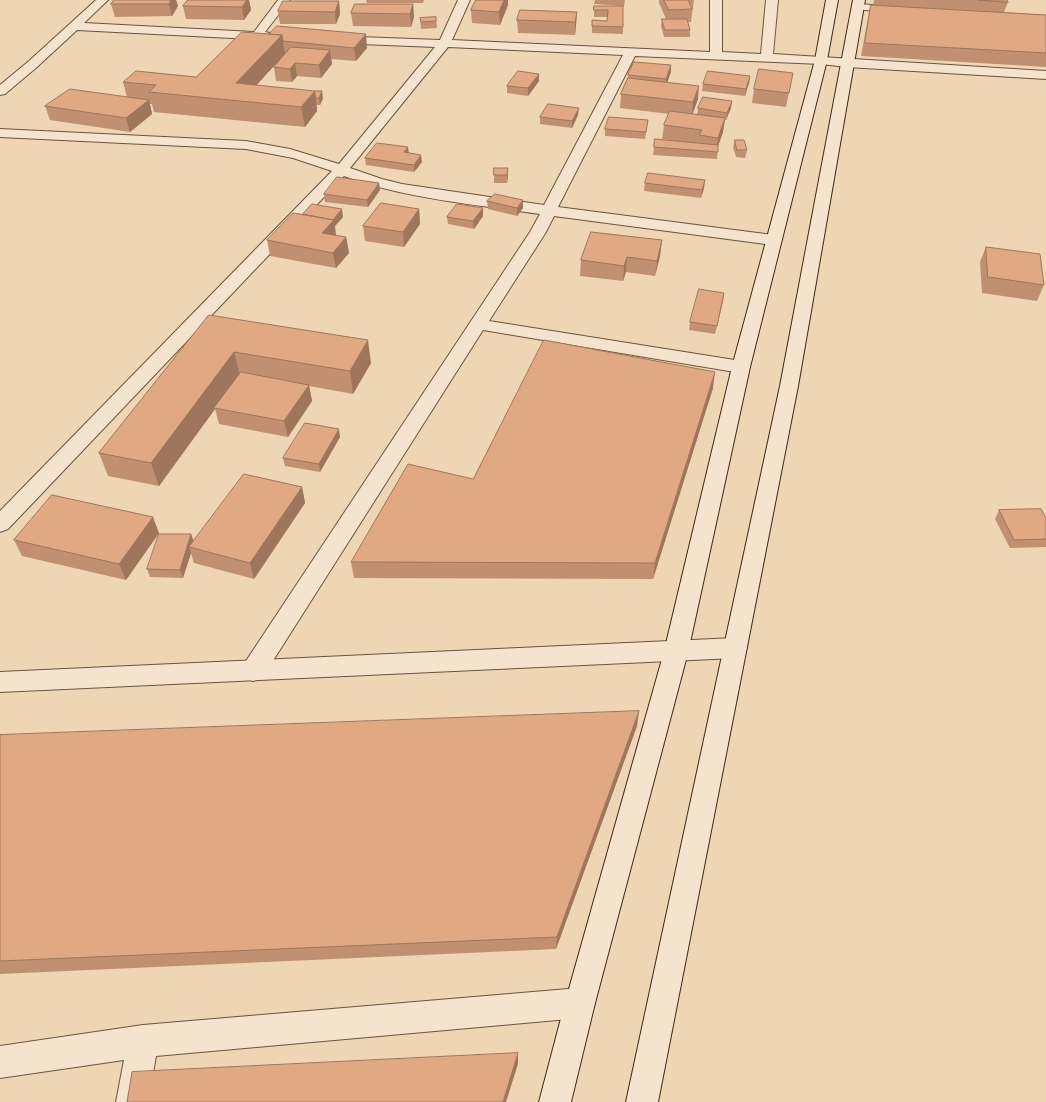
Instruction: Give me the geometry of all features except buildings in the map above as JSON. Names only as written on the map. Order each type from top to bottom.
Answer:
[{"type":"street","points":[[0,91],[34,64],[102,0]]},
{"type":"street","points":[[258,35],[284,0]]},
{"type":"street","points":[[0,524],[341,170],[444,44],[464,0]]},
{"type":"street","points":[[716,0],[716,56]]},
{"type":"street","points":[[767,58],[772,0]]},
{"type":"street","points":[[556,1102],[580,1003],[676,652],[741,367],[821,60],[832,0]]},
{"type":"street","points":[[642,1102],[789,386],[858,4],[913,10]]},
{"type":"street","points":[[74,26],[280,36]]},
{"type":"street","points":[[324,38],[821,60],[847,63],[1046,75]]},
{"type":"street","points":[[253,671],[538,232],[631,52]]},
{"type":"street","points":[[0,133],[246,145],[273,149],[305,157],[377,182],[402,187],[550,210],[773,240]]},
{"type":"street","points":[[478,324],[741,367]]},
{"type":"street","points":[[0,682],[676,652],[735,648]]},
{"type":"street","points":[[0,1062],[143,1041],[580,1003]]},
{"type":"street","points":[[132,1102],[143,1041]]}]
